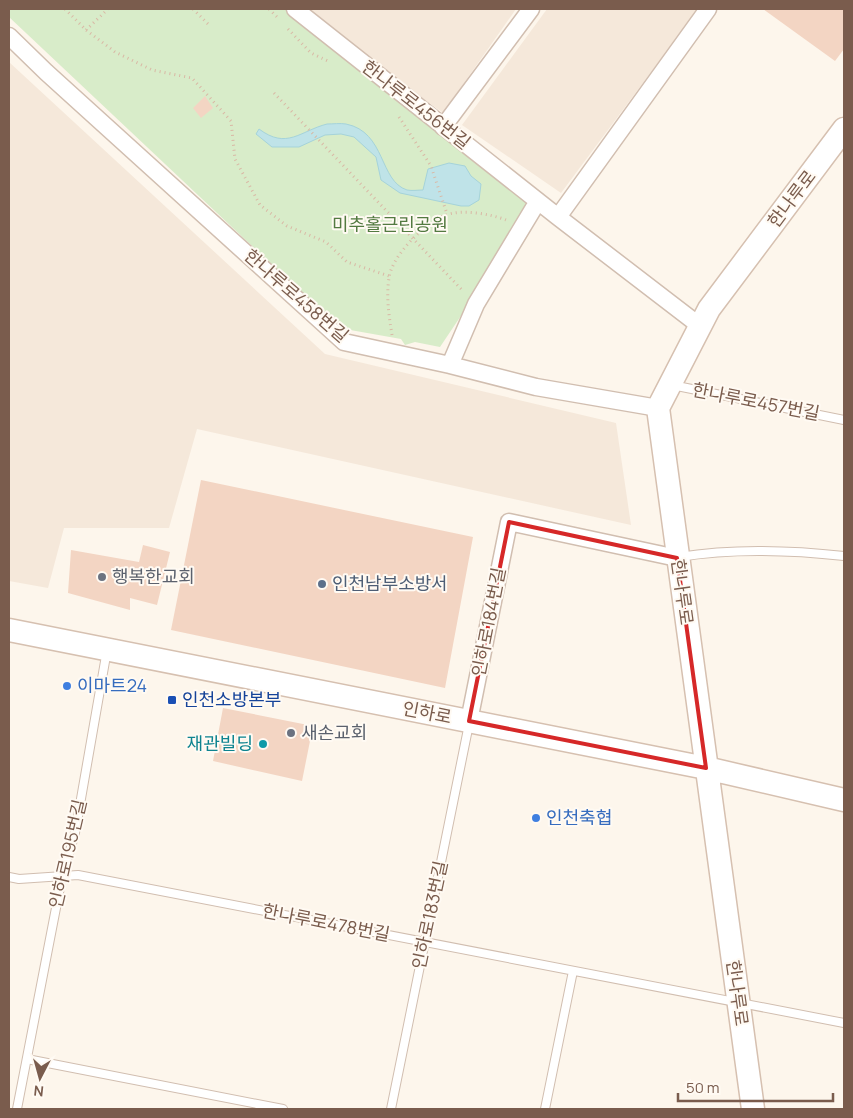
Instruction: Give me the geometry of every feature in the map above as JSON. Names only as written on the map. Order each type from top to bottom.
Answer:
[{"type":"main road","name":"한나루로","points":[[753,1109],[658,408],[709,309],[844,129]]},
{"type":"main road","name":"인하로","points":[[9,630],[706,768],[844,800]]},
{"type":"street","name":"한나루로456번길","points":[[295,9],[443,127],[700,326]]},
{"type":"street","points":[[443,127],[531,9]]},
{"type":"street","points":[[558,217],[708,9]]},
{"type":"street","name":"한나루로458번길","points":[[9,36],[46,72],[344,342],[450,365],[536,387],[658,408]]},
{"type":"street","points":[[450,365],[476,304],[538,201]]},
{"type":"street","name":"인하로184번길","points":[[469,722],[509,522],[677,558]]},
{"type":"lane","name":"한나루로457번길","points":[[669,384],[844,420]]},
{"type":"lane","points":[[677,558],[705,553],[804,551],[844,556]]},
{"type":"lane","name":"인하로195번길","points":[[18,1109],[62,877],[75,834],[108,650]]},
{"type":"lane","name":"인하로183번길","points":[[391,1109],[469,722]]},
{"type":"lane","name":"한나루로478번길","points":[[62,877],[78,875],[844,1023]]},
{"type":"lane","points":[[9,877],[19,879],[62,877]]},
{"type":"lane","points":[[545,1109],[573,971]]},
{"type":"lane","points":[[27,1059],[284,1109]]},
{"type":"path","points":[[65,9],[86,30],[116,52],[152,70],[192,78],[231,121],[236,159],[260,204],[287,226],[326,242],[348,262],[389,276]]},
{"type":"path","points":[[86,30],[108,9]]},
{"type":"path","points":[[193,9],[208,24]]},
{"type":"path","points":[[269,9],[281,22]]},
{"type":"path","points":[[287,28],[311,53],[332,63]]},
{"type":"path","points":[[274,93],[476,304]]},
{"type":"path","points":[[395,111],[431,166],[447,214]]},
{"type":"path","points":[[393,343],[387,305],[389,276],[406,246],[425,227],[447,214],[466,213],[496,216],[524,226]]},
{"type":"highlighted area","points":[[509,522],[677,558],[706,768],[469,721]]},
{"type":"shaded area","points":[[303,9],[516,9],[443,113]]},
{"type":"shaded area","points":[[547,9],[698,9],[561,193],[462,125]]},
{"type":"shaded area","points":[[9,62],[325,354],[616,423],[631,525],[197,429],[169,528],[64,528],[48,588],[9,581]]},
{"type":"green space","name":"미추홀근린공원","points":[[9,9],[295,9],[538,201],[440,347],[415,342],[405,345],[401,339],[339,328],[9,17]]},
{"type":"water","points":[[327,124],[346,124],[359,129],[368,136],[391,177],[398,185],[407,190],[423,190],[428,169],[449,163],[465,166],[471,176],[481,184],[479,200],[469,206],[461,206],[400,193],[381,180],[376,157],[354,137],[341,134],[325,135],[299,147],[272,147],[256,134],[259,129],[278,138],[286,138]]},
{"type":"building","points":[[763,9],[844,9],[844,49],[835,61]]},
{"type":"building","points":[[205,96],[213,108],[201,118],[193,108]]},
{"type":"building","name":"인천남부소방서","points":[[201,480],[473,537],[445,688],[171,630]]},
{"type":"building","name":"행복한교회","points":[[143,545],[170,552],[157,605],[130,598],[130,610],[68,593],[71,550],[139,562]]},
{"type":"building","name":"재관빌딩","points":[[223,708],[313,726],[302,781],[213,761]]},
{"type":"place","name":"행복한교회","points":[[102,577]]},
{"type":"place","name":"인천남부소방서","points":[[322,584]]},
{"type":"place","name":"이마트24","points":[[67,686]]},
{"type":"place","name":"인천소방본부","points":[[172,700]]},
{"type":"place","name":"새손교회","points":[[291,733]]},
{"type":"place","name":"재관빌딩","points":[[263,744]]},
{"type":"place","name":"인천축협","points":[[536,818]]}]
